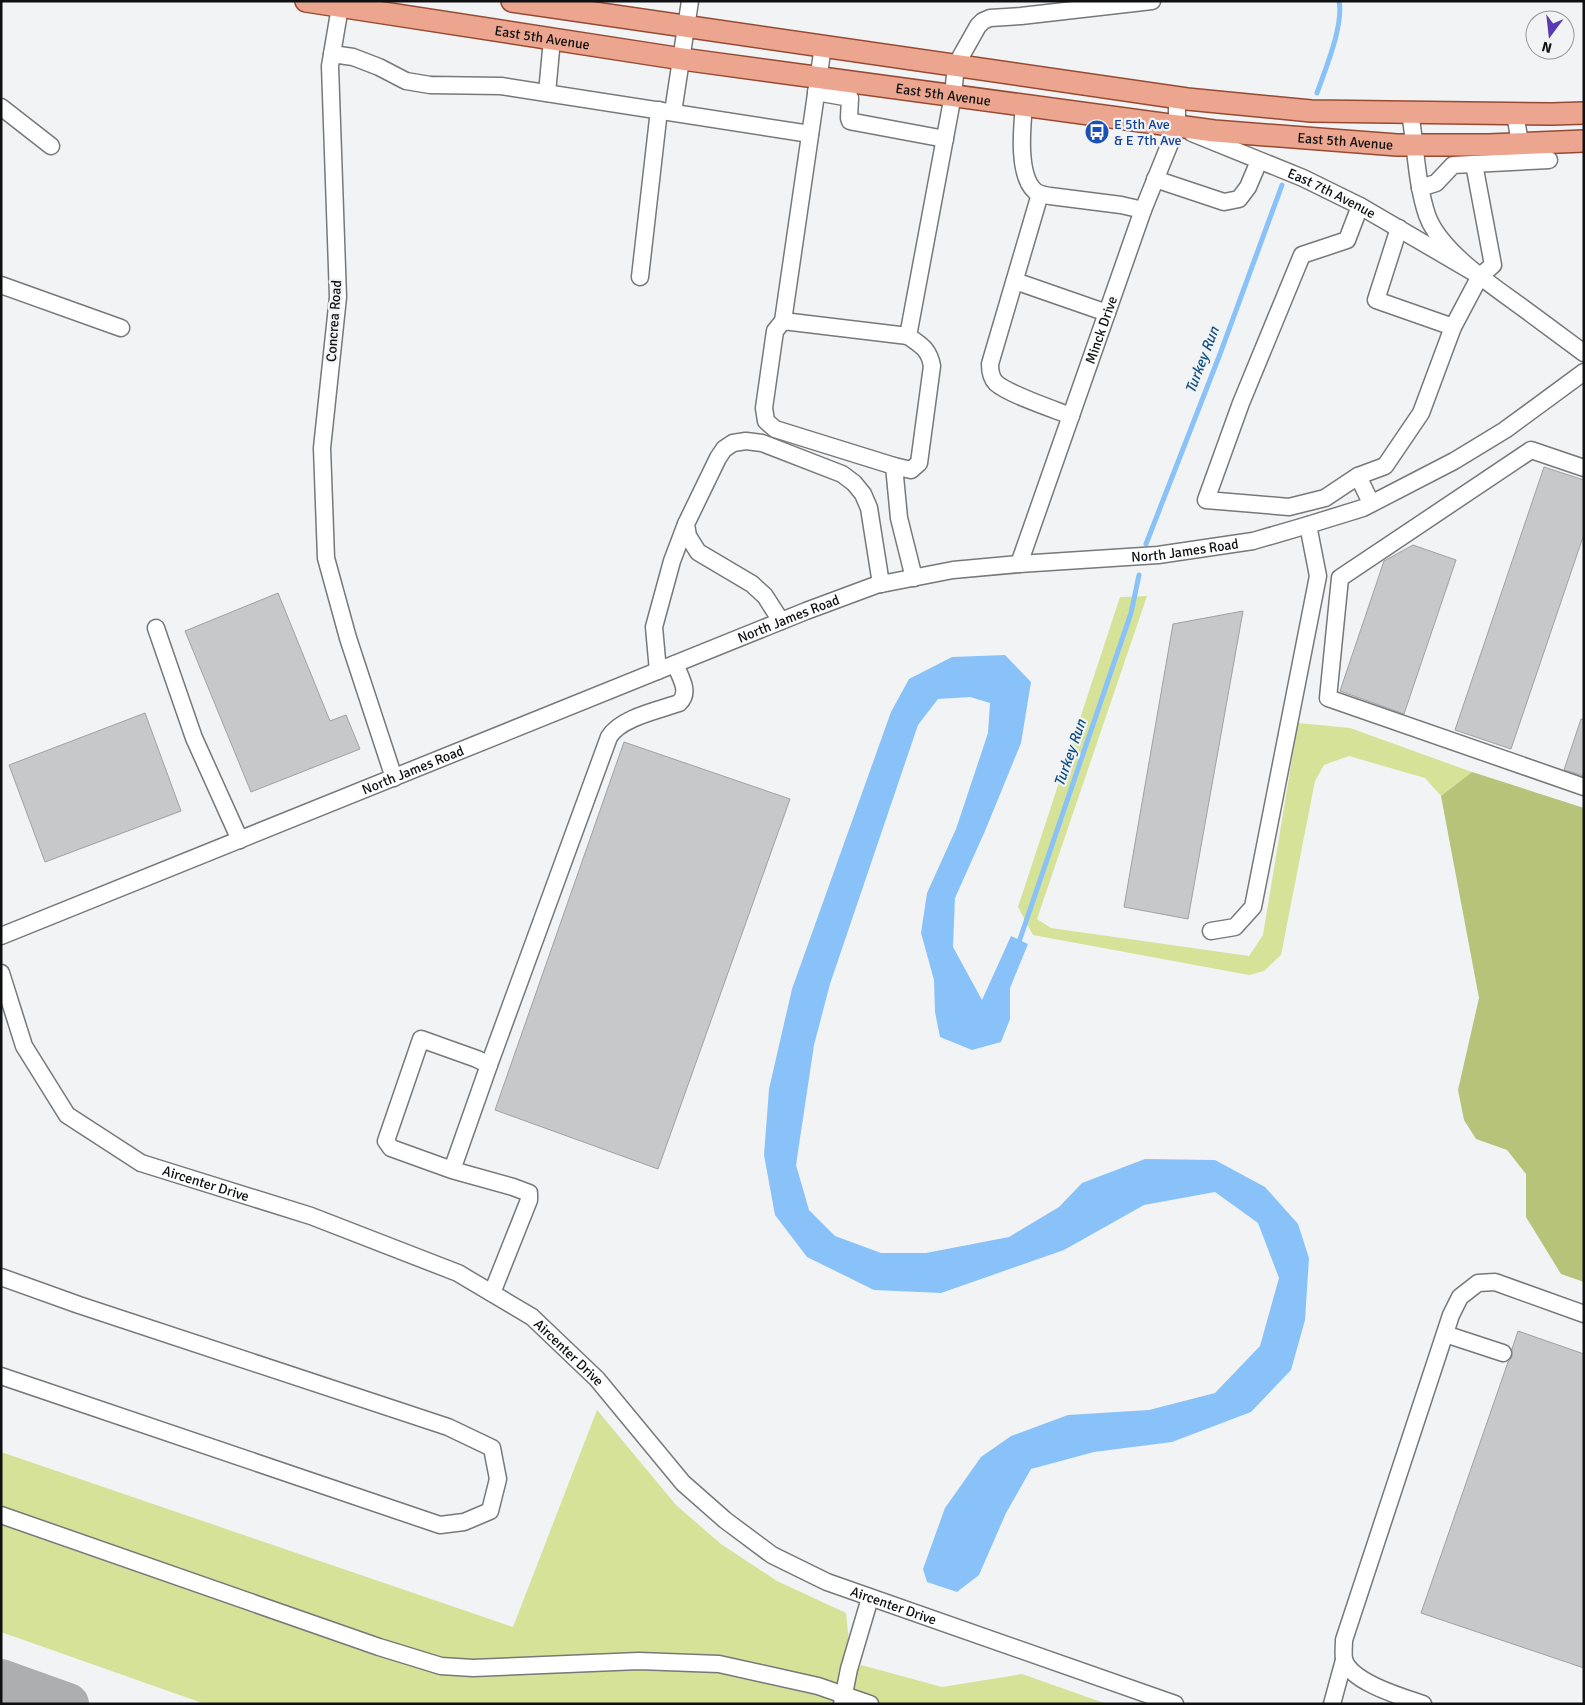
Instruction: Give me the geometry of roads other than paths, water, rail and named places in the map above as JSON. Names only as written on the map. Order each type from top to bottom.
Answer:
[{"type":"main road","name":"East 5th Avenue","points":[[306,1],[340,4],[682,59],[817,84],[953,95],[1177,126],[1268,136],[1522,153],[1584,141]]},
{"type":"main road","name":"East 5th Avenue","points":[[512,1],[1176,98],[1311,110],[1410,113],[1584,113]]},
{"type":"street","points":[[640,277],[666,111],[682,59],[690,1]]},
{"type":"street","points":[[908,336],[953,95],[956,66],[978,26],[990,18],[1152,1]]},
{"type":"street","name":"Concrea Road","points":[[340,4],[330,66],[338,297],[322,448],[326,558],[348,638],[394,778]]},
{"type":"street","points":[[547,93],[552,39]]},
{"type":"street","points":[[783,321],[908,336],[924,347],[930,356],[932,366],[919,463],[911,470],[894,466],[776,428],[766,420],[764,408],[773,342],[775,331],[783,321],[823,46]]},
{"type":"street","points":[[332,54],[354,57],[406,82],[430,85],[502,86],[810,134]]},
{"type":"street","points":[[817,84],[850,98],[850,121],[945,139]]},
{"type":"street","name":"Minck Drive","points":[[1019,564],[1143,210],[1177,126],[1176,98]]},
{"type":"street","points":[[1024,105],[1021,145],[1026,175],[1033,189],[1040,194],[1120,204],[1143,210]]},
{"type":"street","points":[[1,107],[51,146]]},
{"type":"street","name":"East 7th Avenue","points":[[1410,113],[1420,188],[1427,215],[1435,232],[1447,246],[1480,276],[1584,353]]},
{"type":"street","points":[[1515,114],[1522,153]]},
{"type":"street","name":"East 7th Avenue","points":[[1177,126],[1303,178],[1360,206],[1480,276]]},
{"type":"street","points":[[1420,188],[1436,183],[1453,165],[1474,164],[1522,153],[1549,160]]},
{"type":"street","points":[[1156,179],[1224,202],[1239,199],[1244,193],[1259,161]]},
{"type":"street","points":[[1360,206],[1347,240],[1302,255],[1241,403],[1206,500],[1289,506],[1325,498],[1358,476],[1385,466],[1421,414],[1453,327],[1480,276],[1492,265],[1474,164]]},
{"type":"street","points":[[1040,194],[990,364],[990,373],[994,382],[1004,389],[1071,416]]},
{"type":"street","points":[[1399,228],[1376,300],[1453,327]]},
{"type":"street","points":[[1015,281],[1107,313]]},
{"type":"street","points":[[1,285],[121,328]]},
{"type":"street","name":"North James Road","points":[[1,936],[781,621],[881,584],[952,570],[1158,555],[1254,541],[1363,508],[1454,461],[1504,430],[1584,372]]},
{"type":"street","points":[[658,671],[654,627],[672,561],[686,524],[724,449],[733,443],[746,441],[762,443],[842,474],[854,483],[864,494],[869,508],[881,584]]},
{"type":"street","points":[[1318,576],[1340,578],[1531,450],[1584,468]]},
{"type":"street","points":[[894,466],[899,518],[914,578]]},
{"type":"street","points":[[1358,476],[1372,503]]},
{"type":"street","points":[[686,524],[688,536],[698,552],[752,584],[765,596],[781,621]]},
{"type":"street","points":[[1211,931],[1235,927],[1252,907],[1318,576],[1308,526]]},
{"type":"street","points":[[1340,578],[1328,698],[1584,787]]},
{"type":"street","points":[[156,628],[194,738],[240,840]]},
{"type":"street","points":[[452,1170],[609,737],[612,732],[627,722],[679,703],[683,699],[685,695],[684,688],[675,664]]},
{"type":"street","name":"Aircenter Drive","points":[[1,973],[24,1046],[67,1115],[141,1163],[310,1216],[458,1273],[532,1317],[597,1379],[683,1483],[725,1520],[772,1555],[827,1582],[870,1598],[1175,1704]]},
{"type":"street","points":[[489,1065],[421,1038],[386,1141],[391,1148],[452,1170],[513,1187],[529,1194],[529,1200],[492,1293]]},
{"type":"street","points":[[1,1277],[79,1305],[448,1427],[492,1448],[498,1479],[490,1511],[464,1522],[440,1525],[1,1376]]},
{"type":"street","points":[[1332,1704],[1344,1660],[1344,1640],[1445,1334],[1460,1297],[1478,1283],[1495,1282],[1584,1314]]},
{"type":"street","points":[[1445,1334],[1502,1353]]},
{"type":"street","points":[[1,1515],[370,1644],[441,1666],[472,1668],[639,1661],[719,1664],[818,1686],[843,1699],[870,1704]]},
{"type":"street","points":[[843,1699],[849,1669],[870,1598]]},
{"type":"street","points":[[1344,1660],[1356,1676],[1380,1689],[1423,1704]]},
{"type":"water","points":[[1005,655],[1031,682],[1021,743],[955,898],[953,947],[982,1000],[1011,936],[1028,944],[1010,988],[1010,1019],[1001,1042],[972,1050],[940,1037],[935,1012],[934,980],[921,933],[927,893],[956,829],[988,733],[990,703],[970,697],[938,699],[918,725],[830,984],[814,1045],[796,1165],[809,1210],[835,1236],[881,1253],[926,1253],[1009,1237],[1059,1207],[1082,1183],[1145,1159],[1215,1160],[1265,1187],[1298,1224],[1309,1258],[1305,1320],[1291,1370],[1251,1412],[1172,1442],[1094,1452],[1031,1469],[1006,1513],[979,1575],[957,1592],[927,1582],[923,1569],[945,1508],[981,1457],[1011,1436],[1068,1415],[1149,1410],[1215,1393],[1260,1346],[1279,1278],[1258,1223],[1215,1192],[1144,1205],[1064,1250],[941,1293],[874,1290],[807,1257],[775,1215],[764,1155],[769,1089],[792,989],[891,712],[909,679],[952,657]]},
{"type":"waterway","name":"Turkey Run","points":[[1317,93],[1336,35],[1340,11],[1339,1]]},
{"type":"waterway","name":"Turkey Run","points":[[1146,544],[1220,354],[1282,185]]},
{"type":"waterway","name":"Turkey Run","points":[[1020,939],[1131,613],[1139,575]]},
{"type":"place","name":"E 5th Ave & E 7th Ave","points":[[1097,132]]}]
